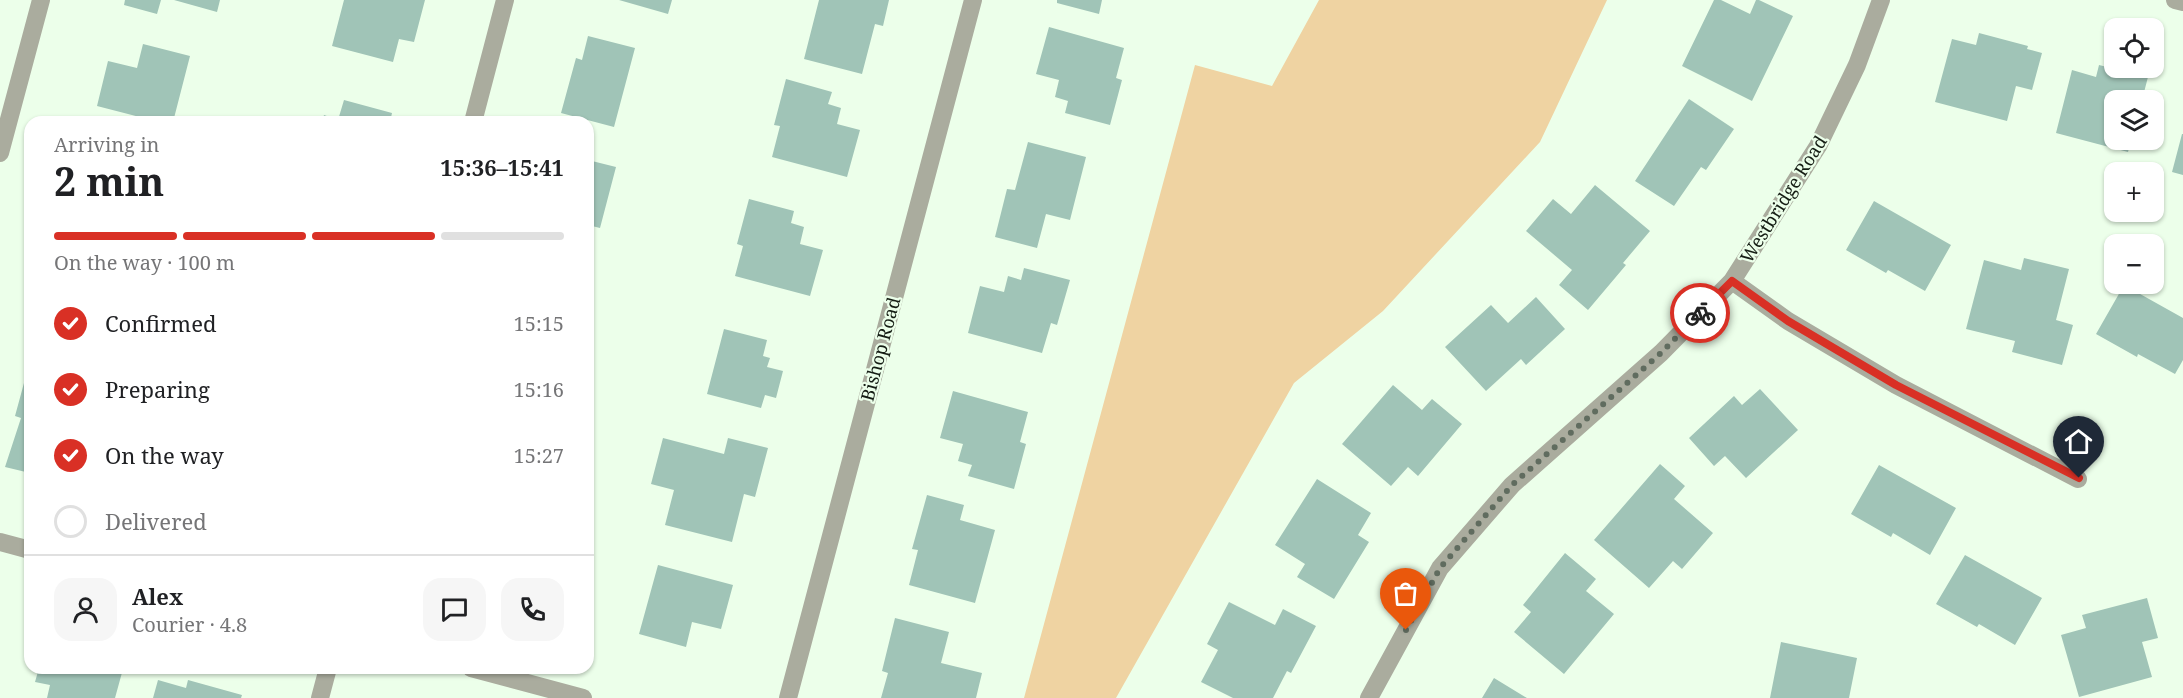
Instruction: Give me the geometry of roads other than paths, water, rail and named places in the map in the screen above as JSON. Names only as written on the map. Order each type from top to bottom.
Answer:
[{"type":"street","points":[[0,153],[41,0]]},
{"type":"street","points":[[475,116],[505,0]]},
{"type":"street","name":"Bishop Road","points":[[788,698],[972,0]]},
{"type":"street","name":"Westbridge Road","points":[[1369,698],[1440,568],[1512,485],[1661,353],[1732,281],[1818,146],[1857,65],[1881,0]]},
{"type":"street","points":[[2175,0],[2183,2]]},
{"type":"street","points":[[1732,281],[1788,321],[1896,385],[2079,478]]},
{"type":"street","points":[[0,542],[24,548]]},
{"type":"street","points":[[320,698],[326,674]]},
{"type":"street","points":[[494,674],[584,698]]}]
